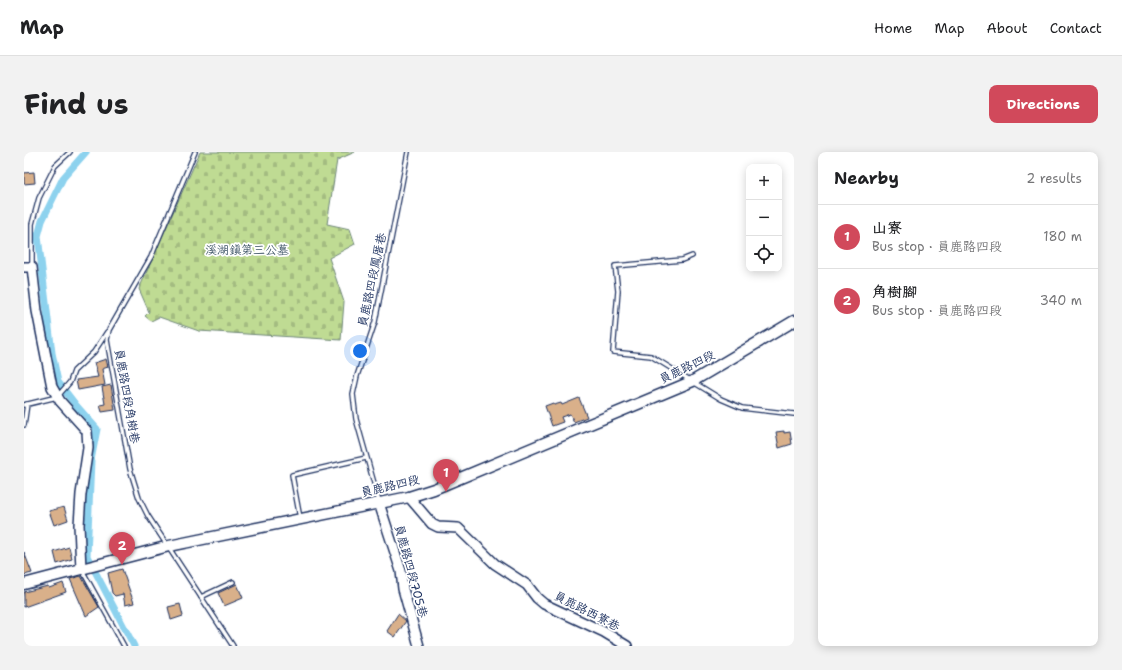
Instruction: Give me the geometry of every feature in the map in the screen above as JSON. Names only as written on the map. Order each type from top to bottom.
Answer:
[{"type":"main road","name":"員鹿路四段","points":[[24,584],[169,546],[409,497],[434,489],[693,381],[794,321]]},
{"type":"street","points":[[28,267],[52,388],[87,431],[88,448],[81,494],[79,525],[78,553],[81,569]]},
{"type":"street","name":"員鹿路西寮巷","points":[[409,497],[432,524],[438,527],[458,528],[495,564],[528,584],[537,598],[544,604],[604,632],[627,646]]},
{"type":"street","name":"員鹿路四段705巷","points":[[379,503],[401,571],[403,588],[419,646]]},
{"type":"lane","points":[[28,267],[32,224],[39,198],[55,166],[70,152]]},
{"type":"lane","name":"員鹿路四段角樹巷","points":[[195,152],[150,257],[109,330],[107,340],[130,469],[139,498],[148,516],[233,646]]},
{"type":"lane","name":"員鹿路四段鳳厝巷","points":[[379,503],[356,419],[353,394],[357,376],[375,322],[408,152]]},
{"type":"lane","points":[[692,256],[682,260],[615,266],[618,291],[613,352],[651,356],[721,399],[742,408],[794,414]]},
{"type":"lane","points":[[24,425],[26,404],[58,397],[70,382],[74,371],[94,352],[109,330]]},
{"type":"lane","points":[[300,519],[292,475],[366,458]]},
{"type":"lane","points":[[81,569],[124,646]]},
{"type":"lane","points":[[201,597],[233,582]]},
{"type":"green space","name":"溪湖鎮第三公墓","points":[[200,152],[355,152],[337,160],[327,224],[350,229],[355,244],[329,258],[344,302],[341,340],[199,331],[159,317],[151,321],[145,316],[149,312],[139,289]]},
{"type":"building","points":[[34,172],[35,183],[24,184],[24,173]]},
{"type":"building","points":[[106,359],[108,367],[102,369],[105,385],[78,390],[76,380],[98,377],[94,363]]},
{"type":"building","points":[[111,385],[115,410],[102,412],[100,405],[105,404],[102,387]]},
{"type":"building","points":[[579,398],[587,417],[574,422],[570,414],[561,417],[563,422],[552,426],[545,406],[553,403],[554,405],[561,403],[562,405]]},
{"type":"building","points":[[784,431],[784,433],[790,432],[792,444],[779,448],[776,432]]},
{"type":"building","points":[[64,507],[68,520],[54,525],[49,511]]},
{"type":"building","points":[[69,547],[72,559],[57,564],[54,552]]},
{"type":"building","points":[[24,552],[32,573],[24,575]]},
{"type":"building","points":[[122,569],[134,603],[125,605],[123,594],[115,596],[112,593],[108,573]]},
{"type":"building","points":[[81,576],[99,607],[86,616],[70,579]]},
{"type":"building","points":[[63,583],[66,592],[24,607],[24,592],[48,586],[49,588]]},
{"type":"building","points":[[237,584],[243,598],[224,606],[218,593]]},
{"type":"building","points":[[180,604],[183,616],[171,620],[168,607]]},
{"type":"building","points":[[398,614],[406,621],[395,637],[387,631]]},
{"type":"waterway","points":[[86,152],[63,178],[42,221],[38,236],[52,353],[58,382],[97,429],[91,460],[87,556],[134,646]]},
{"type":"place","name":"山寮","points":[[446,492]]},
{"type":"place","name":"角樹腳","points":[[122,565]]}]
